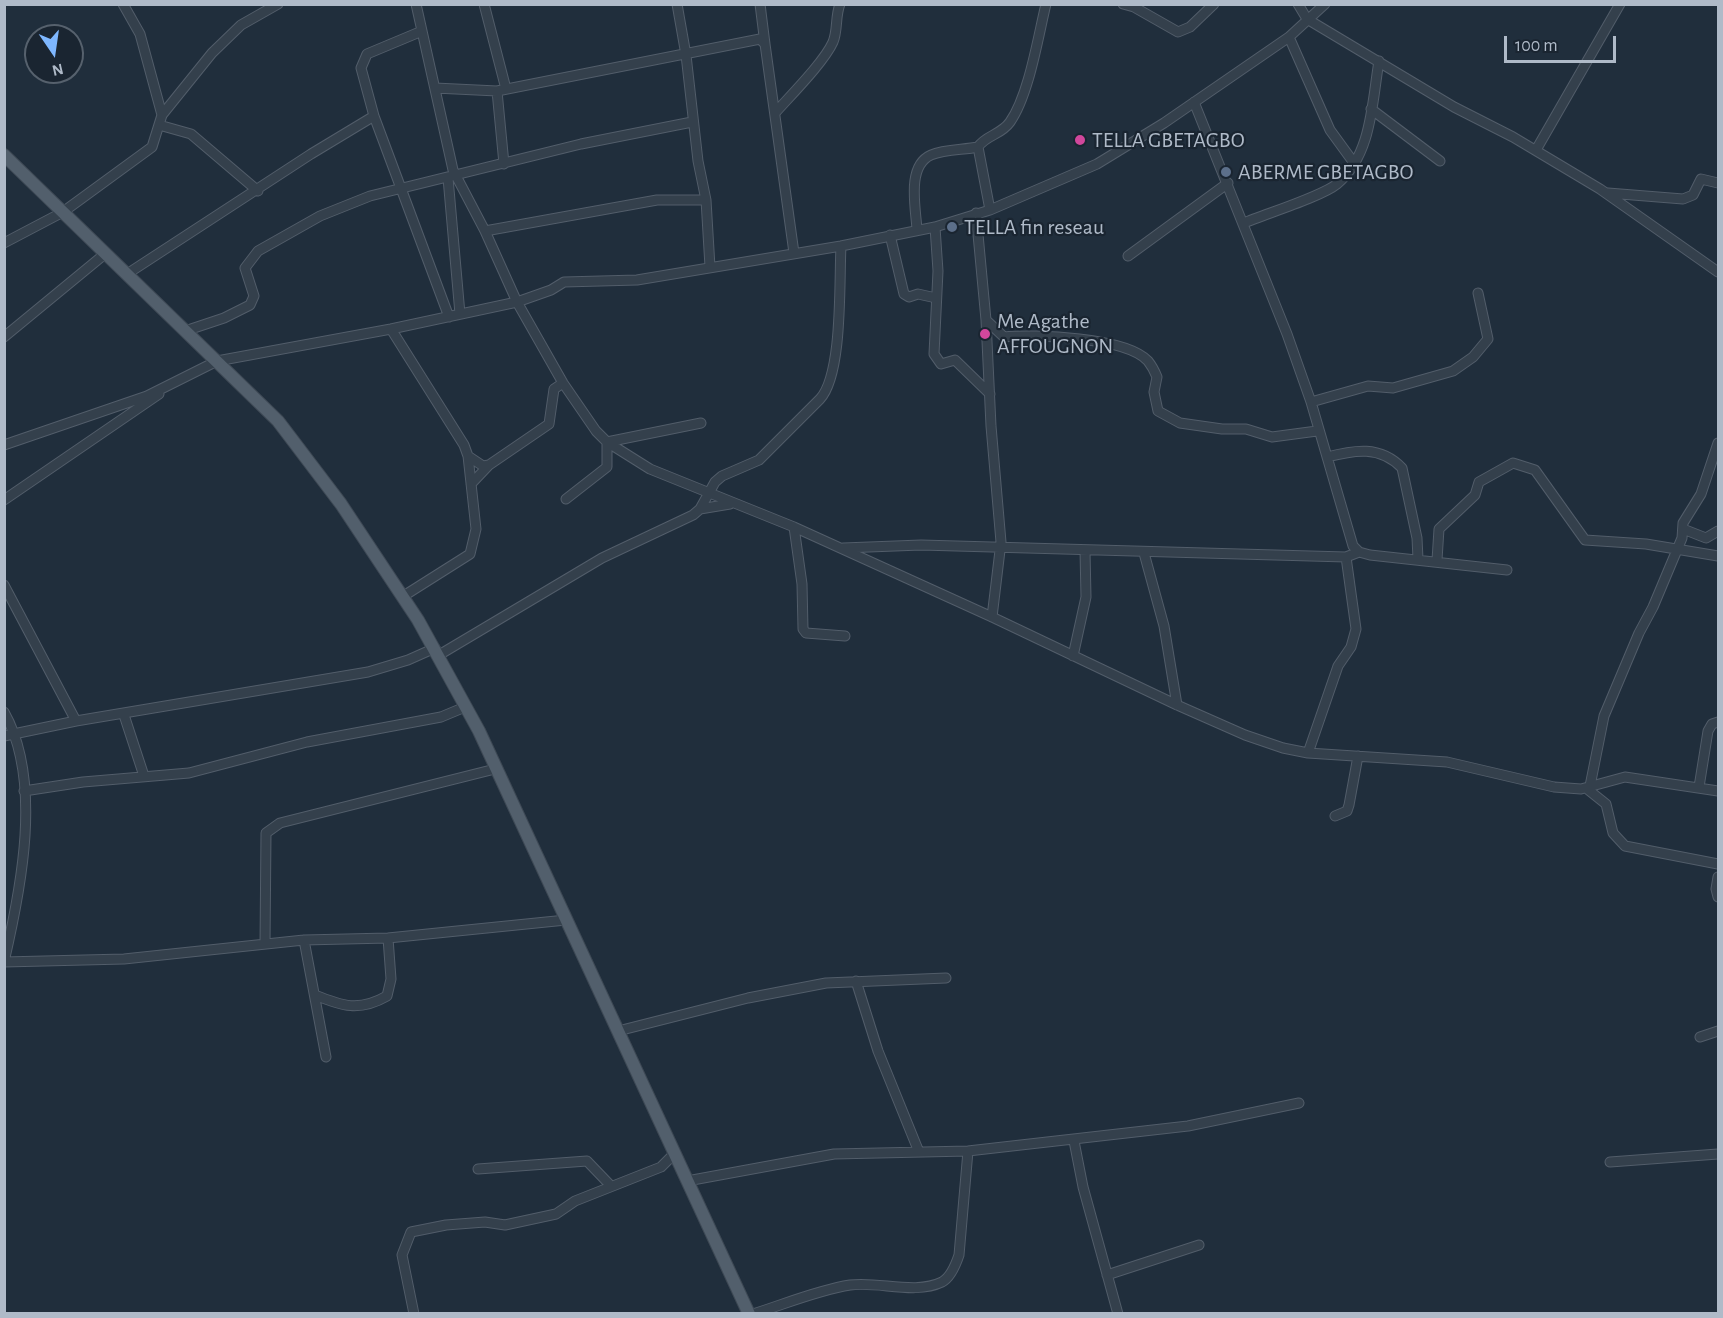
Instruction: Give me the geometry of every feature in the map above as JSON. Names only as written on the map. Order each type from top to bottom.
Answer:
[{"type":"main road","points":[[4,155],[278,421],[340,504],[402,597],[437,652],[465,707],[618,1031],[673,1155],[751,1314]]},
{"type":"street","points":[[123,4],[140,34],[160,120]]},
{"type":"street","points":[[4,243],[63,212],[152,147],[160,120],[212,53],[241,25],[278,4]]},
{"type":"street","points":[[416,4],[452,177],[460,314]]},
{"type":"street","points":[[484,4],[502,90],[504,164]]},
{"type":"street","points":[[677,4],[686,55],[692,122],[706,200],[710,267]]},
{"type":"street","points":[[760,4],[794,253]]},
{"type":"street","points":[[775,113],[829,48],[836,33],[836,15],[840,4]]},
{"type":"street","points":[[917,230],[914,185],[920,167],[931,155],[978,147],[984,139],[1001,133],[1018,107],[1046,4]]},
{"type":"street","points":[[1123,4],[1134,7],[1178,32],[1190,27],[1214,4]]},
{"type":"street","points":[[1298,4],[1307,19],[1454,107],[1536,150],[1605,193],[1719,272]]},
{"type":"street","points":[[4,446],[112,410],[217,361],[391,329],[517,302],[551,291],[564,282],[627,281],[840,246],[935,227],[990,210],[1096,164],[1194,102],[1289,37],[1325,4]]},
{"type":"street","points":[[1536,150],[1620,4]]},
{"type":"street","points":[[422,31],[367,54],[361,68],[374,116],[449,317]]},
{"type":"street","points":[[1289,37],[1330,130],[1354,163]]},
{"type":"street","points":[[435,88],[502,90],[686,55],[757,38],[765,44]]},
{"type":"street","points":[[1244,223],[1337,184],[1354,163],[1366,138],[1379,61]]},
{"type":"street","points":[[1194,102],[1244,223],[1311,402],[1317,431],[1353,546],[1359,552]]},
{"type":"street","points":[[1371,109],[1440,161]]},
{"type":"street","points":[[127,274],[311,154],[374,116]]},
{"type":"street","points":[[160,120],[191,134],[258,190]]},
{"type":"street","points":[[185,332],[224,318],[250,305],[254,296],[245,268],[258,250],[320,216],[400,187],[452,177],[581,144],[692,122]]},
{"type":"street","points":[[978,147],[990,210]]},
{"type":"street","points":[[452,177],[485,231],[517,302],[563,383],[596,431],[607,442],[650,469],[794,527],[992,616],[1245,735],[1308,753],[1447,762],[1554,787],[1588,787],[1609,779],[1625,777],[1719,792]]},
{"type":"street","points":[[1605,193],[1683,198],[1693,195],[1701,179],[1719,183]]},
{"type":"street","points":[[1128,256],[1228,183]]},
{"type":"street","points":[[485,231],[657,200],[706,200]]},
{"type":"street","points":[[976,213],[986,320],[1000,549],[992,616]]},
{"type":"street","points":[[935,227],[938,271],[934,354],[938,362],[955,360],[990,394]]},
{"type":"street","points":[[890,235],[904,294],[909,297],[918,294],[936,298]]},
{"type":"street","points":[[700,509],[722,476],[759,460],[827,390],[834,364],[840,246]]},
{"type":"street","points":[[4,337],[106,253]]},
{"type":"street","points":[[1311,402],[1368,386],[1393,388],[1433,377],[1463,365],[1488,339],[1478,293]]},
{"type":"street","points":[[986,320],[1004,337],[1036,334],[1081,338],[1126,350],[1145,359],[1157,377],[1154,392],[1158,411],[1180,423],[1222,429],[1246,429],[1272,437],[1317,431]]},
{"type":"street","points":[[391,329],[468,456],[483,466],[489,465]]},
{"type":"street","points":[[471,484],[489,465],[549,424],[554,389],[563,383]]},
{"type":"street","points":[[4,501],[129,417],[167,386]]},
{"type":"street","points":[[607,442],[701,423]]},
{"type":"street","points":[[566,499],[607,467],[607,442]]},
{"type":"street","points":[[1588,787],[1596,764],[1604,716],[1677,548],[1683,523],[1701,494],[1719,443]]},
{"type":"street","points":[[1327,457],[1352,451],[1374,451],[1402,468],[1417,538],[1418,559]]},
{"type":"street","points":[[402,597],[470,554],[476,529],[468,456]]},
{"type":"street","points":[[1437,560],[1438,533],[1442,526],[1475,495],[1479,482],[1513,463],[1535,470],[1585,540],[1677,548],[1719,556]]},
{"type":"street","points":[[4,736],[76,721],[124,715],[368,672],[437,652],[602,558],[700,509],[732,503]]},
{"type":"street","points":[[794,527],[802,584],[803,629],[806,633],[845,636]]},
{"type":"street","points":[[1683,529],[1706,538],[1719,531]]},
{"type":"street","points":[[840,548],[921,545],[1346,557],[1359,552],[1507,570]]},
{"type":"street","points":[[1073,656],[1086,597],[1085,551]]},
{"type":"street","points":[[1144,553],[1164,626],[1177,705]]},
{"type":"street","points":[[1308,753],[1338,666],[1351,647],[1356,629],[1346,557]]},
{"type":"street","points":[[4,585],[76,721]]},
{"type":"street","points":[[24,791],[144,776],[189,773],[307,742],[441,717],[465,707]]},
{"type":"street","points":[[4,712],[16,733],[24,791],[24,846],[5,962],[124,959],[304,940],[388,938],[566,920]]},
{"type":"street","points":[[124,715],[144,776]]},
{"type":"street","points":[[1699,788],[1708,731],[1712,724],[1719,722]]},
{"type":"street","points":[[1335,816],[1347,811],[1349,806],[1358,756]]},
{"type":"street","points":[[1596,764],[1609,779]]},
{"type":"street","points":[[265,944],[266,833],[280,823],[495,769]]},
{"type":"street","points":[[1588,787],[1605,804],[1613,833],[1625,846],[1719,864]]},
{"type":"street","points":[[1719,877],[1716,889],[1719,897]]},
{"type":"street","points":[[315,995],[341,1007],[352,1007],[387,996],[391,979],[388,938]]},
{"type":"street","points":[[304,940],[326,1057]]},
{"type":"street","points":[[618,1031],[748,998],[826,983],[946,978]]},
{"type":"street","points":[[856,981],[878,1051],[919,1152]]},
{"type":"street","points":[[1700,1037],[1719,1031]]},
{"type":"street","points":[[687,1181],[834,1154],[969,1151],[1074,1141],[1188,1126],[1299,1103]]},
{"type":"street","points":[[1074,1141],[1083,1187],[1118,1314]]},
{"type":"street","points":[[751,1314],[839,1287],[854,1285],[918,1287],[944,1281],[954,1269],[959,1255],[969,1151]]},
{"type":"street","points":[[1610,1162],[1719,1154]]},
{"type":"street","points":[[414,1314],[402,1255],[411,1232],[475,1223],[505,1226],[556,1214],[575,1201],[661,1167],[673,1155]]},
{"type":"street","points":[[477,1169],[587,1161],[611,1186]]},
{"type":"street","points":[[1107,1275],[1199,1245]]},
{"type":"place","name":"TELLA GBETAGBO","points":[[1080,140]]},
{"type":"place","name":"ABERME GBETAGBO","points":[[1226,172]]},
{"type":"place","name":"TELLA fin reseau","points":[[952,227]]},
{"type":"place","name":"Me Agathe AFFOUGNON","points":[[985,334]]}]
